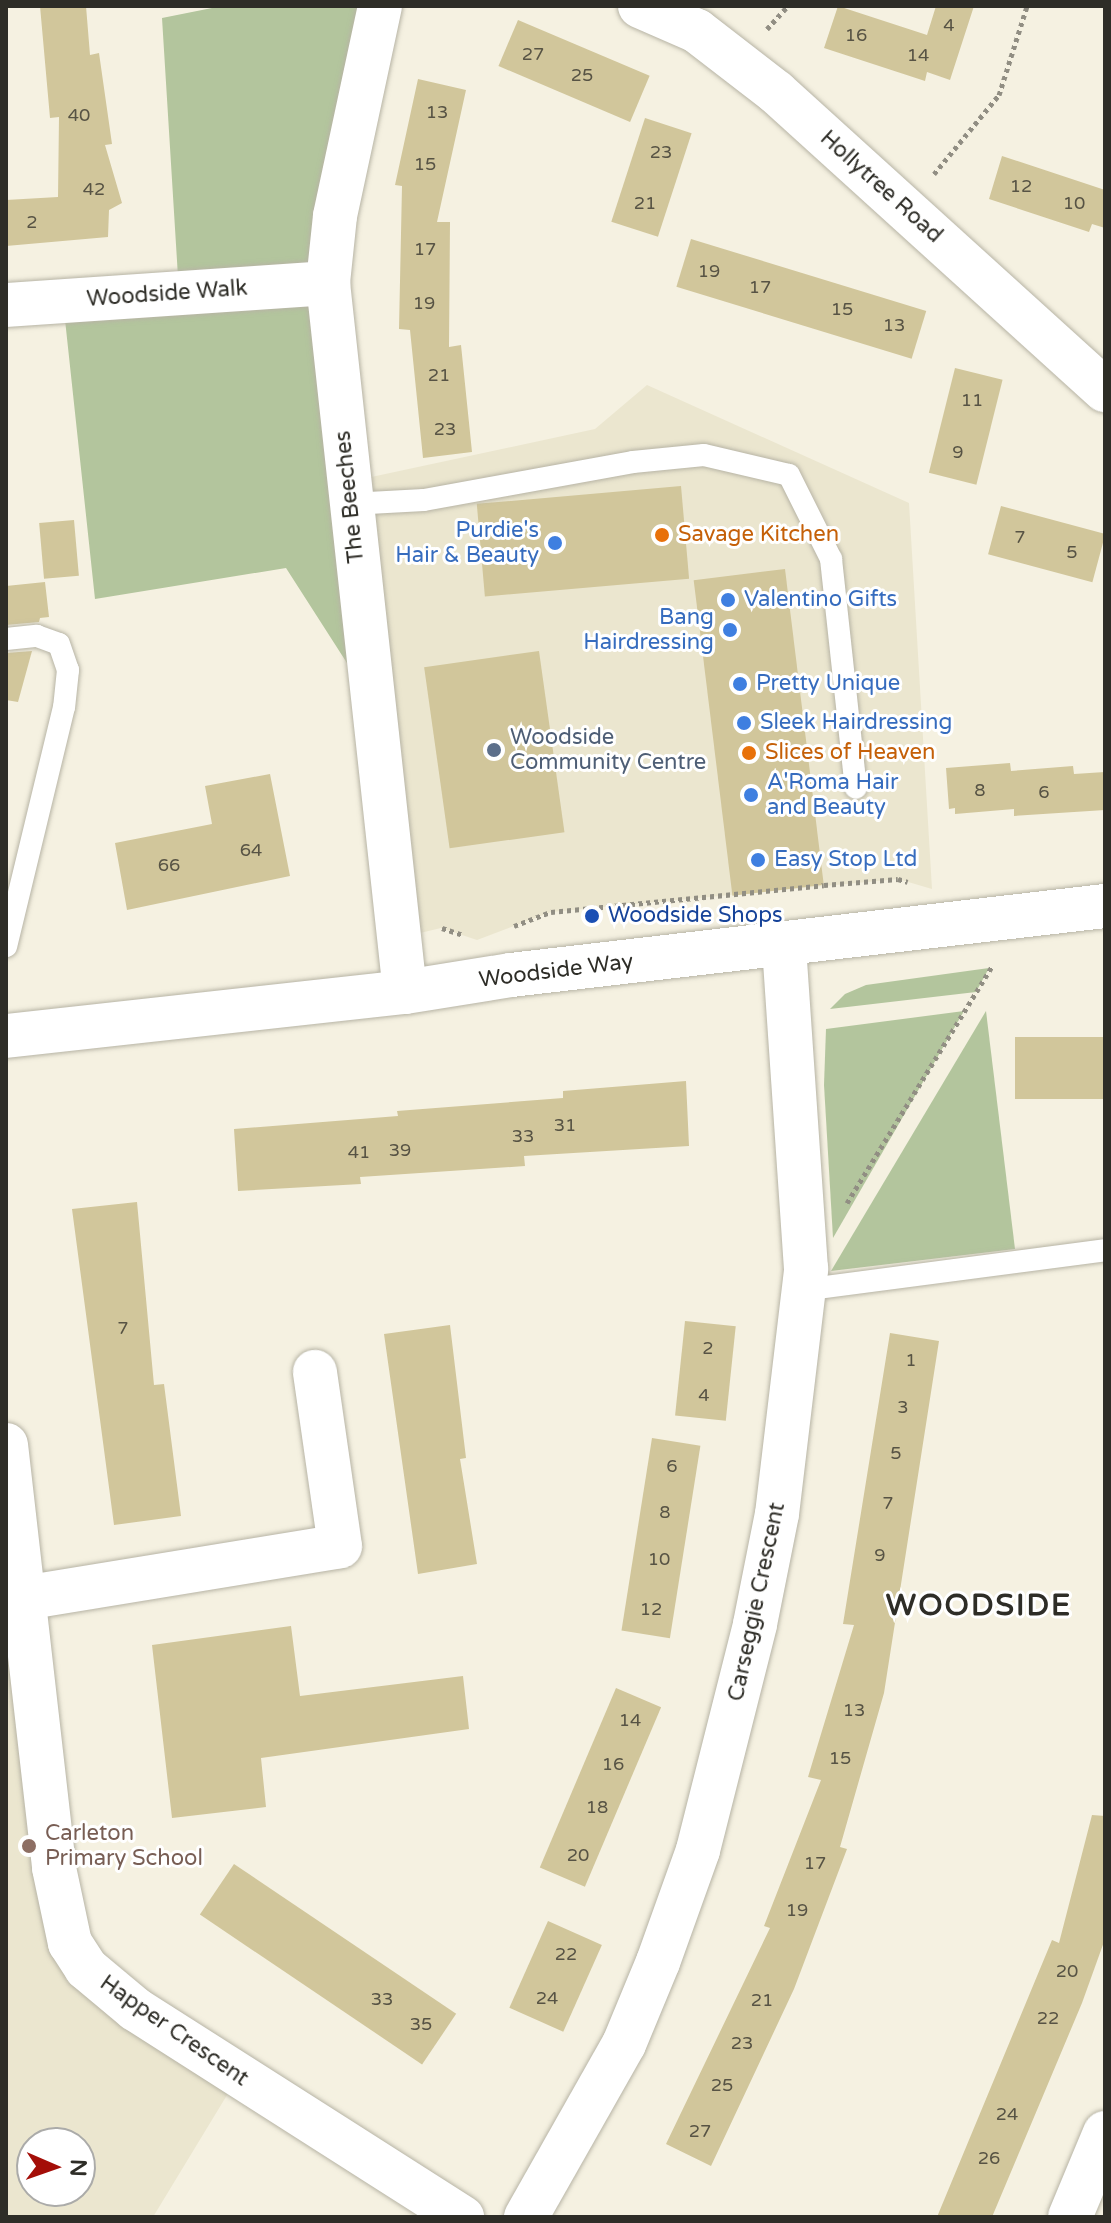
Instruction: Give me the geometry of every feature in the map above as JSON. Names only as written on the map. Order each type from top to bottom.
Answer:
[{"type":"street","name":"The Beeches","points":[[380,6],[335,216],[328,283],[405,992]]},
{"type":"street","name":"Hollytree Road","points":[[640,6],[697,31],[776,92],[1105,390]]},
{"type":"street","name":"Woodside Walk","points":[[6,305],[328,283]]},
{"type":"street","name":"Woodside Way","points":[[6,1036],[405,992],[511,975],[784,946],[1105,906]]},
{"type":"street","name":"Carseggie Crescent","points":[[526,2217],[624,2044],[698,1850],[755,1624],[777,1514],[806,1269],[803,1187],[784,946]]},
{"type":"street","points":[[24,1598],[340,1546],[315,1372]]},
{"type":"street","name":"Happer Crescent","points":[[6,1445],[59,1899],[70,1943],[86,1968],[135,2009],[462,2217]]},
{"type":"street","points":[[1070,2217],[1105,2133]]},
{"type":"lane","points":[[350,504],[424,500],[633,462],[704,455],[789,475],[831,559],[856,788]]},
{"type":"lane","points":[[6,639],[37,636],[59,644],[68,670],[64,707],[6,946]]},
{"type":"lane","points":[[803,1290],[1105,1250]]},
{"type":"path","points":[[906,209],[999,95],[1027,6]]},
{"type":"shaded area","points":[[647,385],[909,503],[932,889],[898,879],[551,912],[477,940],[441,928],[399,938],[348,482],[595,429]]},
{"type":"shaded area","name":"Carleton Primary School","points":[[6,1499],[70,1943],[238,2077],[153,2217],[6,2217]]},
{"type":"green space","points":[[222,6],[380,6],[335,216],[372,702],[286,568],[95,599],[63,301],[179,293],[162,18]]},
{"type":"green space","points":[[989,968],[976,992],[830,1009],[845,994],[866,985]]},
{"type":"green space","points":[[964,1011],[833,1238],[824,1085],[826,1029]]},
{"type":"green space","points":[[986,1011],[1015,1249],[831,1271]]},
{"type":"building","points":[[40,6],[86,6],[90,55],[99,53],[112,144],[105,145],[122,203],[109,210],[108,237],[6,246],[6,200],[58,197],[59,117],[50,118]]},
{"type":"building","points":[[838,6],[927,35],[936,6],[974,6],[950,80],[927,72],[925,81],[824,48]]},
{"type":"building","points":[[518,20],[650,76],[630,122],[498,66]]},
{"type":"building","points":[[418,79],[466,90],[437,222],[450,222],[449,347],[461,345],[472,452],[423,458],[410,330],[399,329],[402,186],[395,185]]},
{"type":"building","points":[[645,118],[692,133],[658,237],[611,222]]},
{"type":"building","points":[[1002,156],[1105,190],[1105,228],[1092,224],[1089,232],[989,199]]},
{"type":"building","points":[[691,239],[926,311],[912,359],[676,287]]},
{"type":"building","points":[[955,368],[1003,380],[976,485],[929,473]]},
{"type":"building","points":[[681,486],[689,579],[485,597],[477,504]]},
{"type":"building","points":[[1001,506],[1105,534],[1092,582],[988,554]]},
{"type":"building","points":[[74,520],[79,576],[44,579],[39,523]]},
{"type":"building","points":[[785,569],[824,885],[732,896],[694,580]]},
{"type":"building","points":[[45,582],[49,617],[40,618],[39,622],[6,625],[6,586]]},
{"type":"building","points":[[32,651],[18,702],[6,700],[6,653]]},
{"type":"building","name":"Woodside Community Centre","points":[[539,651],[564,832],[450,848],[424,667]]},
{"type":"building","points":[[1010,763],[1011,771],[1073,766],[1074,774],[1105,772],[1105,810],[1014,816],[1014,809],[955,814],[955,808],[949,809],[946,768]]},
{"type":"building","points":[[270,774],[290,876],[127,910],[115,843],[212,824],[205,786]]},
{"type":"building","points":[[1015,1037],[1105,1037],[1105,1099],[1015,1099]]},
{"type":"building","points":[[686,1081],[689,1146],[524,1156],[525,1166],[360,1177],[361,1184],[238,1191],[234,1129],[398,1116],[397,1111],[563,1098],[563,1091]]},
{"type":"building","points":[[137,1202],[154,1385],[164,1384],[181,1516],[114,1525],[72,1209]]},
{"type":"building","points":[[685,1321],[736,1326],[726,1421],[675,1415]]},
{"type":"building","points":[[450,1325],[466,1458],[460,1459],[477,1564],[418,1574],[384,1334]]},
{"type":"building","points":[[890,1333],[939,1341],[884,1693],[840,1847],[847,1849],[794,1989],[711,2166],[666,2144],[770,1928],[764,1926],[821,1780],[808,1777],[854,1625],[843,1624]]},
{"type":"building","points":[[652,1438],[700,1446],[670,1638],[621,1631]]},
{"type":"building","points":[[291,1626],[300,1696],[463,1676],[469,1729],[261,1758],[266,1807],[172,1818],[152,1645]]},
{"type":"building","points":[[616,1688],[661,1707],[585,1887],[540,1867]]},
{"type":"building","points":[[1092,1815],[1105,1816],[1105,1939],[1082,2003],[992,2217],[937,2217],[1052,1940],[1059,1943]]},
{"type":"building","points":[[234,1864],[456,2014],[422,2064],[200,1915]]},
{"type":"building","points":[[548,1921],[602,1945],[563,2032],[509,2008]]},
{"type":"place","name":"Savage Kitchen","points":[[662,535]]},
{"type":"place","name":"Purdie's Hair & Beauty","points":[[555,543]]},
{"type":"place","name":"Valentino Gifts","points":[[728,600]]},
{"type":"place","name":"Bang Hairdressing","points":[[730,630]]},
{"type":"place","name":"Pretty Unique","points":[[740,684]]},
{"type":"place","name":"Sleek Hairdressing","points":[[744,723]]},
{"type":"place","name":"Woodside Community Centre","points":[[494,750]]},
{"type":"place","name":"Slices of Heaven","points":[[749,753]]},
{"type":"place","name":"A'Roma Hair and Beauty","points":[[751,795]]},
{"type":"place","name":"Easy Stop Ltd","points":[[758,860]]},
{"type":"place","name":"Woodside Shops","points":[[592,916]]},
{"type":"place","name":"Carleton Primary School","points":[[29,1846]]},
{"type":"district","name":"WOODSIDE","points":[[979,1606]]}]
